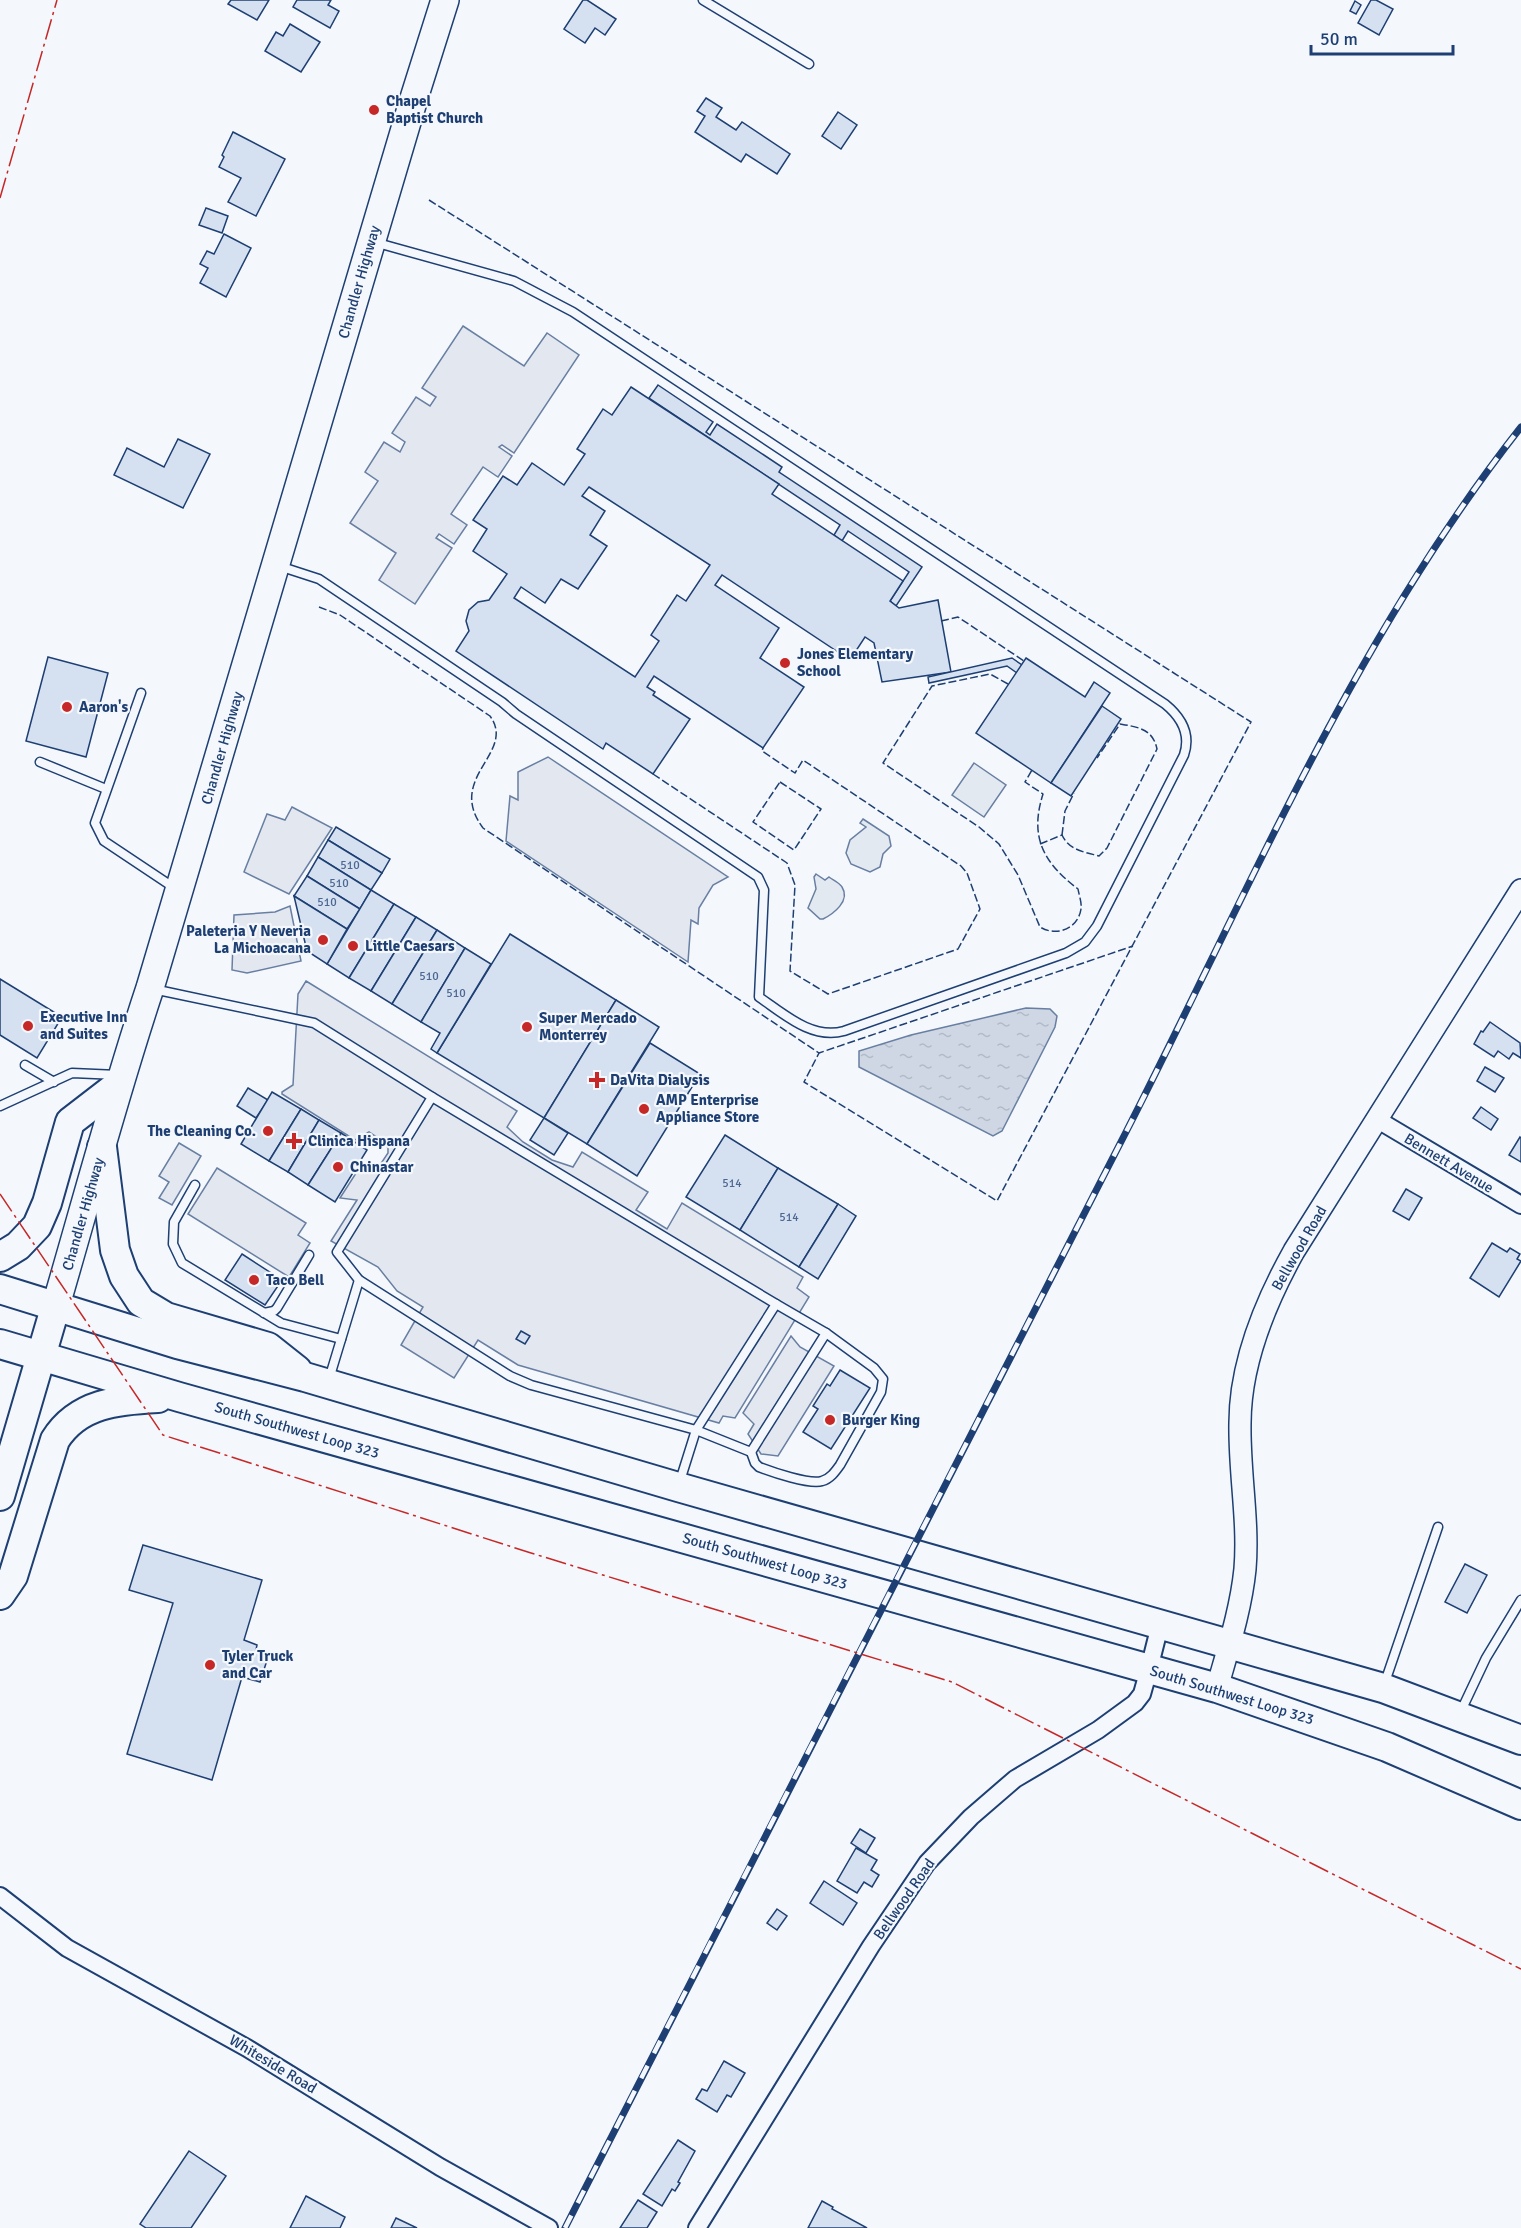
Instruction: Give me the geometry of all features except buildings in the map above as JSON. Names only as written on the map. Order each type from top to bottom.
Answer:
[{"type":"highway","points":[[0,1257],[18,1246],[32,1233],[42,1216],[70,1122],[120,1080]]},
{"type":"highway","points":[[102,1147],[115,1250],[124,1276],[141,1302],[166,1317],[268,1347],[316,1381]]},
{"type":"highway","points":[[0,1289],[177,1344],[316,1381],[1383,1688],[1521,1740]]},
{"type":"highway","name":"Chandler Highway","points":[[0,1496],[56,1305]]},
{"type":"highway","name":"South Southwest Loop 323","points":[[0,1344],[179,1397],[1217,1688],[1387,1747],[1521,1805]]},
{"type":"highway","points":[[0,1595],[14,1576],[55,1440],[64,1426],[90,1409],[105,1403],[119,1400],[179,1397]]},
{"type":"main road","name":"Chandler Highway","points":[[56,1305],[120,1080],[150,988],[371,241],[445,0]]},
{"type":"street","name":"Bellwood Road","points":[[1217,1688],[1243,1585],[1245,1566],[1240,1422],[1244,1388],[1254,1343],[1280,1276],[1521,891]]},
{"type":"street","name":"Bennett Avenue","points":[[1378,1120],[1521,1205]]},
{"type":"street","name":"Bellwood Road","points":[[697,2228],[871,1946],[927,1863],[971,1817],[1015,1779],[1124,1713],[1142,1694],[1160,1625]]},
{"type":"street","name":"Whiteside Road","points":[[0,1896],[67,1948],[247,2048],[440,2167],[549,2228]]},
{"type":"lane","points":[[703,0],[809,64]]},
{"type":"lane","points":[[276,565],[320,579],[758,877],[764,890],[759,997],[818,1033],[834,1034],[844,1031],[1066,953],[1085,942],[1097,926],[1184,755],[1187,739],[1184,729],[1173,711],[1165,704],[573,312],[514,281],[371,241]]},
{"type":"lane","points":[[141,693],[95,823],[104,841],[179,891]]},
{"type":"lane","points":[[40,762],[106,789]]},
{"type":"lane","points":[[150,988],[314,1023],[432,1097],[826,1333],[874,1368],[883,1379],[881,1392],[834,1473],[824,1481],[812,1482],[759,1467],[751,1452],[696,1430],[520,1381],[359,1280],[337,1252],[432,1097]]},
{"type":"lane","points":[[25,1065],[54,1082]]},
{"type":"lane","points":[[0,1106],[72,1073],[120,1080]]},
{"type":"lane","points":[[195,1185],[174,1222],[172,1237],[178,1257],[188,1268],[281,1323],[341,1339]]},
{"type":"lane","points":[[264,1313],[277,1308],[309,1255]]},
{"type":"lane","points":[[316,1381],[341,1339],[359,1280]]},
{"type":"lane","points":[[678,1487],[696,1430],[776,1304]]},
{"type":"lane","points":[[751,1452],[826,1333]]},
{"type":"lane","points":[[1383,1688],[1438,1527]]},
{"type":"lane","points":[[1459,1716],[1486,1658],[1521,1600]]},
{"type":"shaded area","points":[[463,326],[524,366],[547,333],[579,355],[514,453],[502,445],[499,447],[512,456],[498,477],[483,467],[451,514],[467,525],[454,544],[439,534],[436,538],[452,548],[415,604],[379,580],[396,553],[350,523],[378,481],[365,472],[384,442],[400,452],[405,442],[392,433],[416,397],[430,406],[436,397],[422,388]]},
{"type":"shaded area","points":[[548,757],[728,877],[713,885],[699,908],[698,924],[691,920],[688,962],[506,841],[510,796],[518,800],[518,772]]},
{"type":"shaded area","points":[[974,763],[1006,785],[984,817],[952,795]]},
{"type":"shaded area","points":[[292,807],[332,828],[289,894],[244,872],[267,814],[285,820]]},
{"type":"shaded area","points":[[863,819],[889,836],[891,846],[883,854],[880,867],[870,872],[851,864],[846,853],[850,840],[866,827],[860,823]]},
{"type":"shaded area","points":[[816,874],[825,880],[829,877],[841,886],[844,892],[840,906],[823,919],[808,908],[816,889],[814,877]]},
{"type":"shaded area","points":[[290,906],[301,961],[247,973],[232,970],[234,915],[275,912]]},
{"type":"shaded area","points":[[306,981],[517,1111],[507,1127],[523,1142],[552,1160],[573,1167],[582,1152],[648,1192],[636,1210],[667,1229],[682,1203],[803,1277],[797,1288],[809,1297],[735,1418],[723,1416],[719,1423],[518,1365],[478,1340],[454,1378],[401,1345],[423,1307],[397,1291],[378,1267],[331,1241],[357,1200],[340,1198],[358,1170],[376,1171],[388,1153],[388,1148],[384,1142],[369,1132],[355,1140],[282,1094],[293,1085],[298,994]]},
{"type":"shaded area","points":[[179,1143],[201,1156],[172,1205],[159,1198],[169,1182],[159,1176]]},
{"type":"shaded area","points":[[217,1168],[306,1223],[298,1235],[310,1243],[289,1277],[188,1214]]},
{"type":"shaded area","points":[[791,1336],[800,1347],[834,1366],[778,1456],[761,1454],[748,1434],[754,1424],[743,1413]]},
{"type":"water","points":[[1026,1008],[1050,1009],[1057,1016],[1055,1027],[1002,1131],[993,1136],[859,1067],[859,1051],[911,1035]]},
{"type":"railway","points":[[565,2228],[1126,1132],[1306,770],[1354,681],[1406,593],[1461,509],[1521,427]]},
{"type":"fence","points":[[429,200],[1251,722],[997,1201],[804,1082],[819,1053]]},
{"type":"fence","points":[[319,607],[340,615],[490,716],[496,729],[495,742],[476,780],[472,794],[473,810],[483,828],[819,1053],[1133,946]]},
{"type":"fence","points":[[941,621],[958,617],[1024,661]]},
{"type":"fence","points":[[1008,684],[990,674],[932,686],[883,763],[979,827],[999,844],[1018,875],[1040,927],[1059,931],[1076,922],[1081,902],[1078,889],[1056,869],[1042,848],[1038,824],[1043,794],[1025,782],[1032,770]]},
{"type":"fence","points":[[1040,844],[1062,835],[1073,847],[1099,856],[1107,848],[1157,749],[1152,737],[1144,730],[1120,724],[1097,758]]},
{"type":"fence","points":[[653,774],[787,863],[795,885],[790,971],[828,994],[958,949],[980,909],[967,873],[961,866],[803,760],[795,773],[762,751],[763,748]]},
{"type":"fence","points":[[780,782],[821,809],[794,850],[753,822],[780,782]]},
{"type":"fence","points":[[1062,835],[1065,811],[1074,793]]},
{"type":"power","points":[[0,198],[57,0]]},
{"type":"power","points":[[0,1194],[163,1435],[531,1553],[952,1682],[1521,1969]]},
{"type":"place","name":"Chapel Baptist Church","points":[[374,110]]},
{"type":"place","name":"Jones Elementary School","points":[[785,663]]},
{"type":"place","name":"Aaron's","points":[[67,707]]},
{"type":"place","name":"Paleteria Y Neveria La Michoacana","points":[[323,940]]},
{"type":"place","name":"Little Caesars","points":[[353,946]]},
{"type":"place","name":"Executive Inn and Suites","points":[[28,1026]]},
{"type":"place","name":"Super Mercado Monterrey","points":[[527,1027]]},
{"type":"place","name":"DaVita Dialysis","points":[[597,1080]]},
{"type":"place","name":"AMP Enterprise Appliance Store","points":[[644,1109]]},
{"type":"place","name":"The Cleaning Co.","points":[[268,1131]]},
{"type":"place","name":"Clinica Hispana","points":[[294,1141]]},
{"type":"place","name":"Chinastar","points":[[338,1167]]},
{"type":"place","name":"Taco Bell","points":[[254,1280]]},
{"type":"place","name":"Burger King","points":[[830,1420]]},
{"type":"place","name":"Tyler Truck and Car","points":[[210,1665]]}]
